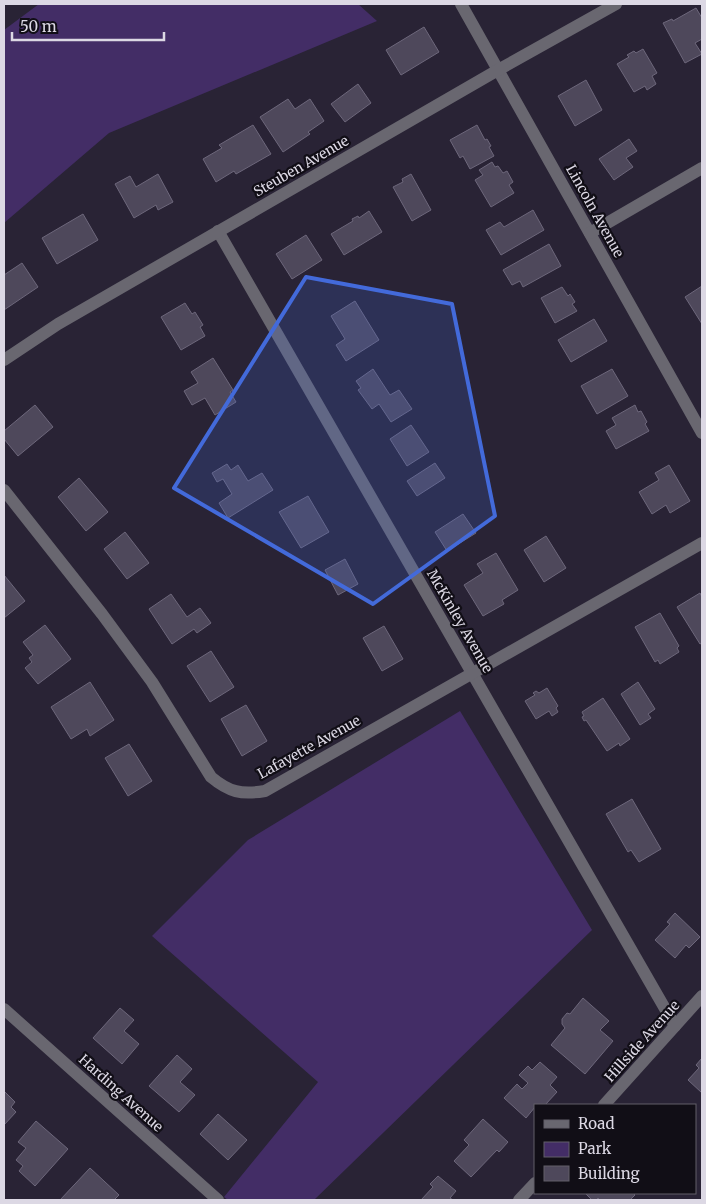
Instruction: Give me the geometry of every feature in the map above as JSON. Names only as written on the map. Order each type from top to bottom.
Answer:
[{"type":"street","name":"Lincoln Avenue","points":[[461,4],[702,433]]},
{"type":"street","name":"Steuben Avenue","points":[[4,360],[58,324],[616,4]]},
{"type":"street","points":[[590,233],[702,168]]},
{"type":"street","name":"McKinley Avenue","points":[[218,231],[675,1026]]},
{"type":"street","name":"Lafayette Avenue","points":[[4,490],[102,614],[152,682],[211,776],[222,786],[237,792],[250,793],[265,790],[702,543]]},
{"type":"street","name":"Hillside Avenue","points":[[605,1104],[702,996]]},
{"type":"street","name":"Harding Avenue","points":[[4,1009],[218,1200]]},
{"type":"street","points":[[519,1200],[534,1184]]},
{"type":"highlighted area","points":[[306,277],[452,304],[495,516],[373,604],[174,488]]},
{"type":"green space","points":[[39,4],[358,4],[377,21],[109,133],[4,223],[4,30]]},
{"type":"green space","points":[[460,711],[592,930],[314,1200],[228,1200],[224,1197],[318,1082],[152,936],[248,840]]},
{"type":"building","points":[[696,8],[702,18],[702,39],[695,43],[702,54],[685,63],[663,23],[672,19],[673,21]]},
{"type":"building","points":[[424,27],[439,52],[401,75],[386,50]]},
{"type":"building","points":[[643,49],[657,73],[652,76],[656,84],[647,90],[645,86],[634,92],[617,64],[629,57],[627,55]]},
{"type":"building","points":[[586,80],[602,110],[575,126],[558,96]]},
{"type":"building","points":[[358,84],[371,103],[345,122],[331,104]]},
{"type":"building","points":[[288,99],[295,109],[310,99],[324,121],[308,132],[310,134],[283,152],[260,117]]},
{"type":"building","points":[[253,125],[271,154],[236,174],[234,171],[216,182],[203,159],[222,148],[219,145]]},
{"type":"building","points":[[477,125],[485,140],[487,139],[491,146],[489,147],[494,156],[470,169],[463,156],[460,158],[450,140]]},
{"type":"building","points":[[629,139],[637,151],[626,158],[633,167],[614,180],[599,159]]},
{"type":"building","points":[[492,162],[503,173],[507,171],[513,182],[509,185],[514,193],[491,207],[475,180],[483,175],[479,170]]},
{"type":"building","points":[[158,174],[173,202],[158,210],[156,205],[134,218],[115,184],[130,176],[136,187]]},
{"type":"building","points":[[411,174],[431,210],[412,221],[393,187],[403,182],[402,179]]},
{"type":"building","points":[[533,210],[544,230],[501,255],[486,230],[500,222],[504,227]]},
{"type":"building","points":[[369,211],[382,232],[344,255],[331,234],[353,221],[352,219],[358,216],[359,218]]},
{"type":"building","points":[[83,214],[98,240],[57,264],[42,238]]},
{"type":"building","points":[[306,235],[322,260],[292,279],[276,254]]},
{"type":"building","points":[[549,244],[561,266],[523,287],[520,281],[512,285],[503,270]]},
{"type":"building","points":[[22,263],[38,287],[4,310],[4,275]]},
{"type":"building","points":[[702,286],[702,324],[685,297]]},
{"type":"building","points":[[562,287],[575,302],[572,304],[577,311],[555,323],[541,298]]},
{"type":"building","points":[[355,301],[379,340],[346,361],[336,345],[345,339],[331,316]]},
{"type":"building","points":[[185,303],[192,314],[195,312],[203,325],[200,327],[205,336],[181,350],[161,317]]},
{"type":"building","points":[[594,319],[607,341],[571,362],[558,340]]},
{"type":"building","points":[[213,358],[233,390],[230,392],[236,402],[215,415],[205,398],[192,405],[184,391],[198,383],[191,372]]},
{"type":"building","points":[[373,369],[390,395],[399,390],[412,409],[391,422],[379,404],[372,409],[358,390],[361,388],[356,381]]},
{"type":"building","points":[[612,369],[628,396],[597,414],[581,386]]},
{"type":"building","points":[[35,405],[53,427],[18,456],[4,439],[4,431]]},
{"type":"building","points":[[635,405],[638,412],[641,411],[647,422],[645,424],[649,431],[616,449],[606,431],[616,425],[612,418]]},
{"type":"building","points":[[411,425],[429,452],[407,466],[390,439]]},
{"type":"building","points":[[435,463],[445,478],[417,496],[407,481]]},
{"type":"building","points":[[227,464],[231,470],[238,465],[248,481],[262,473],[273,490],[228,518],[219,503],[232,494],[223,479],[217,482],[212,473]]},
{"type":"building","points":[[669,465],[690,501],[670,513],[666,505],[652,514],[639,492],[659,480],[655,473]]},
{"type":"building","points":[[79,478],[108,512],[86,531],[58,497]]},
{"type":"building","points":[[308,496],[329,532],[301,548],[279,512]]},
{"type":"building","points":[[463,514],[476,533],[447,551],[435,532]]},
{"type":"building","points":[[125,532],[149,563],[127,579],[104,549]]},
{"type":"building","points":[[546,536],[566,568],[544,582],[524,550]]},
{"type":"building","points":[[496,553],[518,590],[502,600],[504,604],[483,616],[464,585],[483,573],[477,564]]},
{"type":"building","points":[[345,559],[358,584],[338,595],[325,570]]},
{"type":"building","points":[[4,575],[25,601],[4,618]]},
{"type":"building","points":[[700,593],[702,597],[702,643],[700,644],[677,607]]},
{"type":"building","points":[[171,594],[187,617],[200,608],[211,623],[197,633],[194,629],[172,644],[149,609]]},
{"type":"building","points":[[660,613],[679,646],[677,648],[679,652],[660,664],[658,660],[655,662],[635,627]]},
{"type":"building","points":[[45,625],[71,659],[38,684],[25,668],[32,662],[29,658],[33,655],[23,642]]},
{"type":"building","points":[[384,626],[403,659],[382,671],[363,638]]},
{"type":"building","points":[[211,651],[234,687],[210,702],[187,666]]},
{"type":"building","points":[[90,682],[114,720],[90,736],[87,729],[71,739],[51,707]]},
{"type":"building","points":[[638,682],[655,709],[648,714],[651,718],[640,725],[621,694]]},
{"type":"building","points":[[547,688],[558,706],[556,708],[558,712],[552,716],[549,711],[536,719],[525,701],[535,695],[533,693],[536,691],[539,693]]},
{"type":"building","points":[[603,698],[630,739],[620,746],[619,743],[607,751],[582,717],[584,716],[582,712]]},
{"type":"building","points":[[246,705],[267,741],[242,756],[221,719]]},
{"type":"building","points":[[129,744],[152,781],[128,796],[105,758]]},
{"type":"building","points":[[632,799],[661,849],[639,862],[631,850],[628,852],[606,814]]},
{"type":"building","points":[[675,913],[700,937],[689,948],[686,945],[675,958],[655,940],[670,924],[667,922]]},
{"type":"building","points":[[583,998],[609,1021],[600,1030],[613,1041],[585,1074],[551,1045],[565,1028],[562,1024],[562,1019],[567,1013],[570,1014]]},
{"type":"building","points":[[120,1008],[134,1020],[124,1031],[139,1044],[122,1064],[93,1038]]},
{"type":"building","points":[[177,1055],[192,1069],[180,1082],[195,1095],[179,1112],[149,1086]]},
{"type":"building","points":[[702,1058],[702,1093],[688,1080],[699,1068],[696,1065]]},
{"type":"building","points":[[540,1062],[557,1077],[550,1085],[557,1092],[546,1104],[534,1104],[534,1108],[526,1118],[504,1098],[517,1084],[522,1089],[528,1083],[519,1075],[528,1066],[532,1070]]},
{"type":"building","points":[[4,1091],[15,1102],[11,1107],[16,1112],[4,1125]]},
{"type":"building","points":[[218,1114],[247,1140],[228,1160],[200,1134]]},
{"type":"building","points":[[483,1119],[508,1142],[499,1152],[497,1150],[471,1177],[454,1161],[469,1145],[464,1140]]},
{"type":"building","points":[[36,1121],[68,1149],[35,1186],[19,1171],[23,1166],[16,1160],[26,1148],[18,1142]]},
{"type":"building","points":[[90,1168],[119,1195],[114,1200],[60,1200]]},
{"type":"building","points":[[438,1176],[456,1191],[450,1198],[453,1200],[421,1200],[433,1187],[430,1184]]},
{"type":"building","points":[[586,1194],[635,1195],[630,1200],[600,1200],[598,1198],[592,1200]]}]
